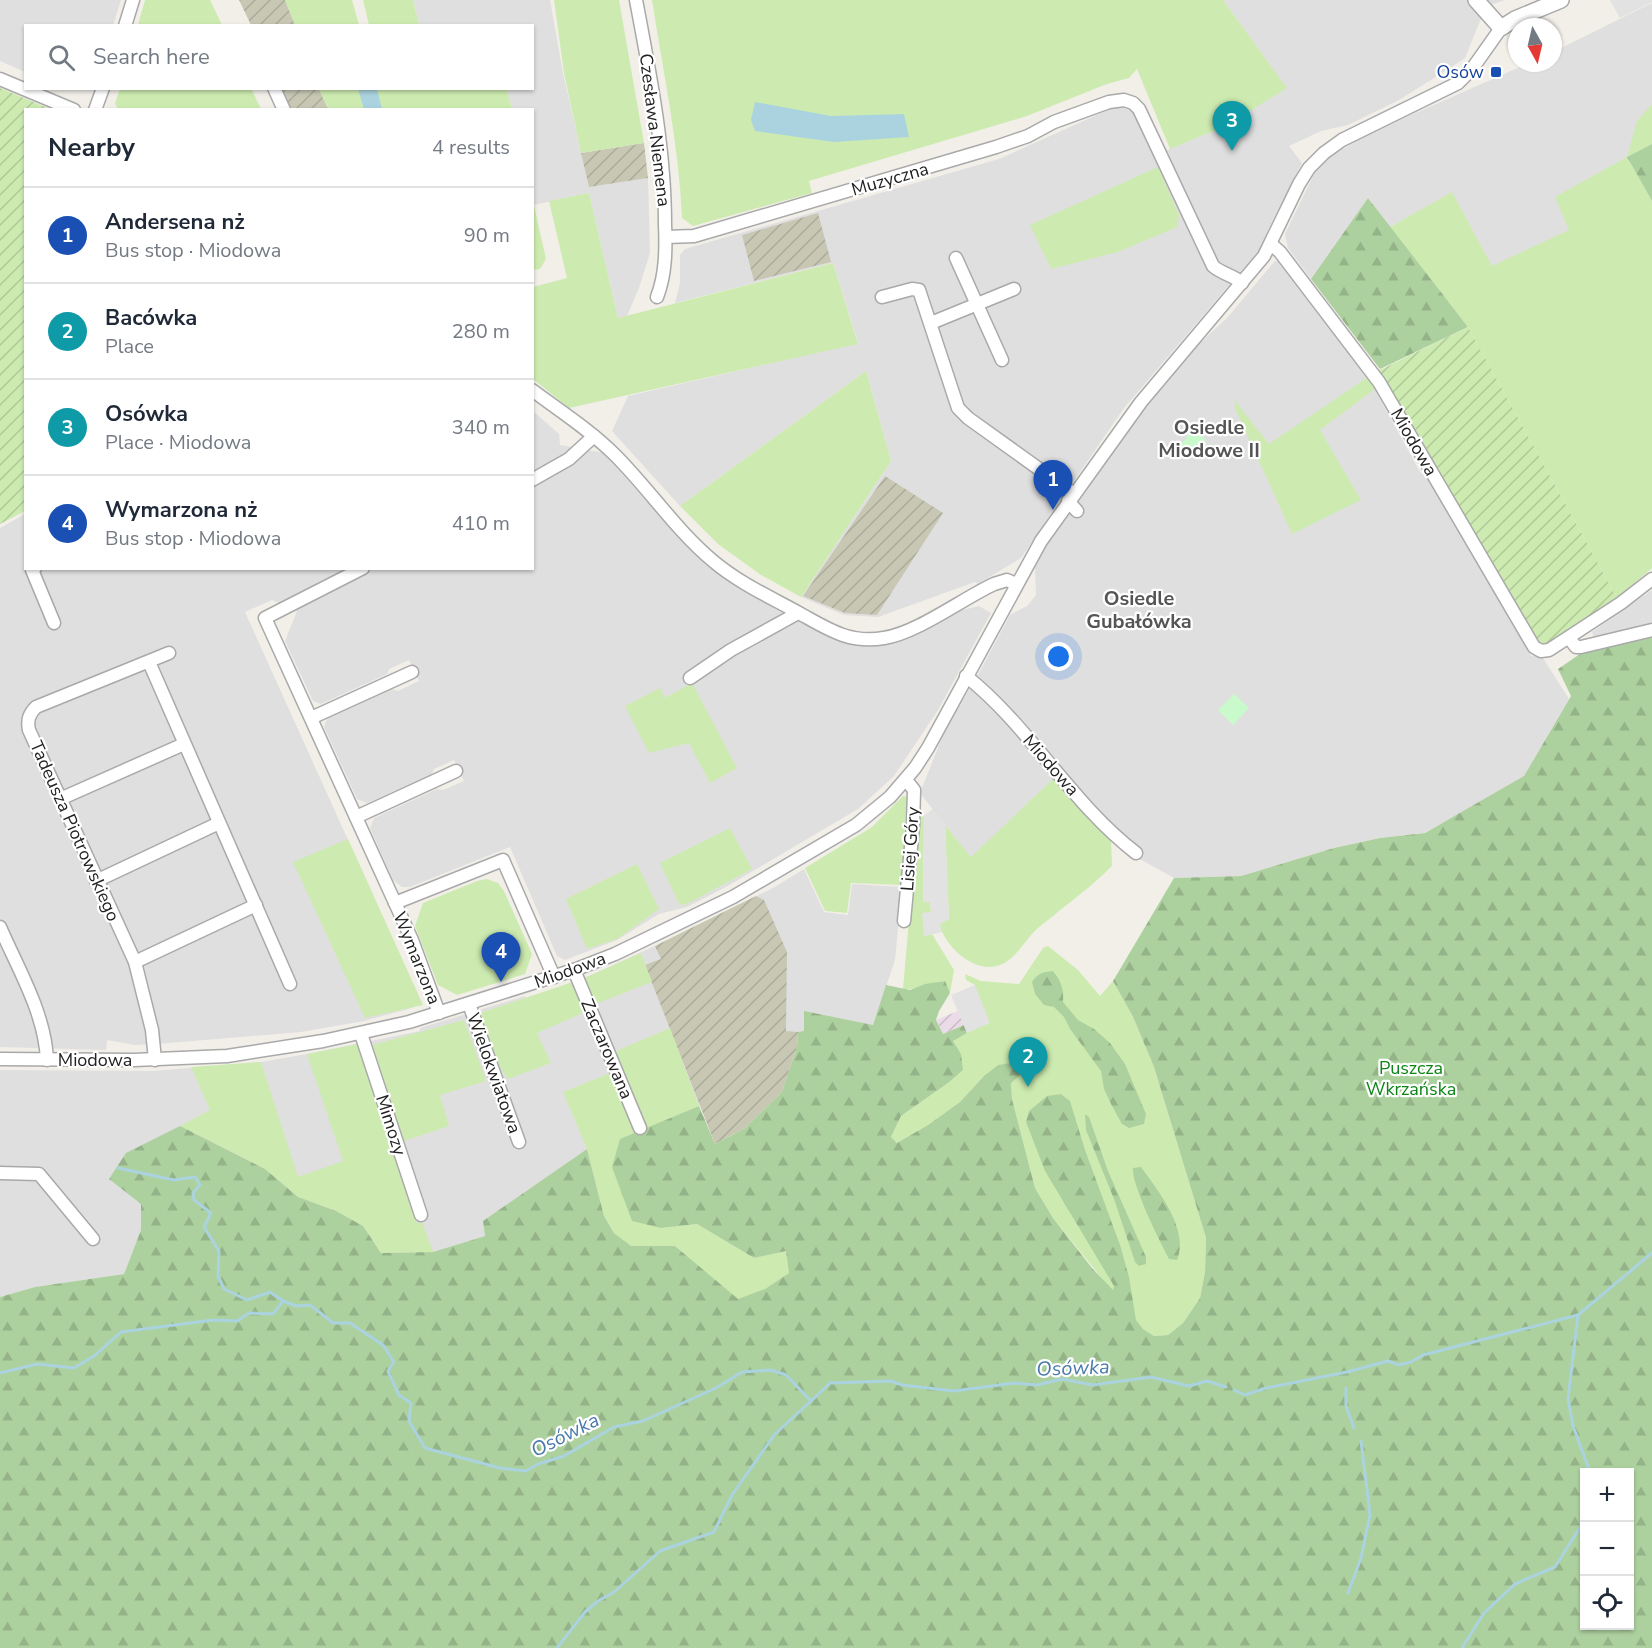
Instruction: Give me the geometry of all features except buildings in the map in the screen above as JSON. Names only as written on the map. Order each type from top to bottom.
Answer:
[{"type":"street","points":[[126,24],[133,0]]},
{"type":"street","name":"Czesława Niemena","points":[[636,0],[660,141],[665,185],[666,237],[663,282],[657,297]]},
{"type":"street","points":[[1476,0],[1501,28]]},
{"type":"street","name":"Miodowa","points":[[0,1059],[155,1060],[245,1054],[361,1034],[439,1013],[554,977],[628,948],[750,888],[864,819],[906,780],[928,748],[1041,541],[1073,502],[1141,402],[1262,259],[1301,180],[1324,153],[1353,134],[1458,83],[1472,69],[1501,28],[1521,16],[1561,0]]},
{"type":"street","points":[[0,78],[24,88]]},
{"type":"street","points":[[28,90],[69,108]]},
{"type":"street","points":[[96,108],[102,90]]},
{"type":"street","points":[[275,90],[283,108]]},
{"type":"street","name":"Muzyczna","points":[[666,237],[694,236],[961,158],[1028,136],[1054,122],[1109,102],[1124,100],[1133,103],[1139,109],[1213,266],[1242,283]]},
{"type":"street","name":"Miodowa","points":[[1271,244],[1280,252],[1379,382],[1534,647],[1541,651],[1549,650],[1569,638]]},
{"type":"street","points":[[957,258],[1002,360]]},
{"type":"street","points":[[931,323],[1014,289]]},
{"type":"street","points":[[882,297],[919,290],[958,408],[1073,502]]},
{"type":"street","points":[[534,391],[594,436],[616,456],[676,526],[712,561],[737,579],[849,638],[883,638],[902,633],[994,584],[1007,580],[1017,584]]},
{"type":"street","points":[[534,479],[569,459],[594,436]]},
{"type":"street","points":[[32,570],[54,623]]},
{"type":"street","name":"Wymarzona","points":[[359,570],[265,618],[412,940],[439,1013]]},
{"type":"street","points":[[1652,579],[1569,638],[1576,647],[1581,647],[1652,630]]},
{"type":"street","points":[[690,678],[731,650],[798,613]]},
{"type":"street","name":"Tadeusza Piotrowskiego","points":[[155,1060],[152,1030],[135,962],[60,800],[29,730],[28,722],[30,714],[36,707],[169,652]]},
{"type":"street","points":[[149,662],[290,984]]},
{"type":"street","points":[[311,718],[412,672]]},
{"type":"street","name":"Miodowa","points":[[966,676],[1005,712],[1112,835],[1136,853]]},
{"type":"street","points":[[60,800],[184,744]]},
{"type":"street","points":[[356,817],[456,771]]},
{"type":"street","name":"Lisiej Góry","points":[[904,921],[914,790],[906,780]]},
{"type":"street","points":[[96,880],[219,823]]},
{"type":"street","name":"Wymarzona","points":[[395,903],[503,860],[554,977]]},
{"type":"street","points":[[135,962],[256,905]]},
{"type":"street","points":[[0,927],[41,1022],[47,1060]]},
{"type":"street","name":"Zaczarowana","points":[[574,970],[640,1128]]},
{"type":"street","name":"Wielokwiatowa","points":[[469,1004],[519,1142]]},
{"type":"street","name":"Mimozy","points":[[361,1034],[421,1215]]},
{"type":"street","points":[[621,1117],[633,1111]]},
{"type":"street","points":[[0,1173],[39,1174],[93,1239]]},
{"type":"shaded area","points":[[0,0],[121,0],[113,24],[24,24],[24,72],[0,61]]},
{"type":"shaded area","points":[[239,0],[285,0],[295,24],[251,24]]},
{"type":"shaded area","points":[[413,0],[550,0],[563,73],[589,187],[648,178],[650,253],[627,316],[618,318],[589,193],[534,205],[534,108],[512,108],[507,90],[534,90],[534,24],[419,24]]},
{"type":"shaded area","points":[[1223,0],[1505,0],[1493,4],[1480,21],[1465,58],[1399,100],[1348,125],[1321,131],[1289,146],[1302,163],[1260,249],[1124,408],[1021,558],[978,584],[975,582],[878,617],[844,615],[801,597],[891,461],[866,371],[680,506],[612,431],[628,396],[858,343],[833,263],[675,303],[680,283],[680,255],[685,249],[999,159],[1117,106],[1133,111],[1155,155],[1226,126],[1286,88]]},
{"type":"shaded area","points":[[1610,0],[1652,0],[1652,2],[1620,18]]},
{"type":"shaded area","points":[[1652,3],[1652,144],[1627,157],[1570,230],[1492,267],[1452,193],[1390,227],[1368,198],[1311,279],[1288,248],[1285,234],[1317,168],[1334,154],[1359,140],[1509,72],[1562,72],[1562,48]]},
{"type":"shaded area","points":[[278,90],[319,90],[328,108],[288,108]]},
{"type":"shaded area","points":[[644,143],[648,178],[589,187],[581,153]]},
{"type":"shaded area","points":[[818,213],[831,262],[754,281],[742,235]]},
{"type":"shaded area","points":[[1275,261],[1279,261],[1368,377],[1420,472],[1427,477],[1531,656],[1541,655],[1569,699],[1524,776],[1424,833],[1380,838],[1334,848],[1241,876],[1174,878],[1136,857],[1056,777],[971,858],[920,793],[945,730],[1010,615],[1027,606],[1036,595],[1035,566],[1054,533],[1173,368],[1227,318]]},
{"type":"shaded area","points":[[534,412],[559,434],[560,445],[604,453],[675,534],[708,567],[776,609],[833,639],[864,644],[958,611],[979,606],[991,613],[938,710],[894,776],[858,809],[726,887],[687,907],[659,914],[617,940],[565,960],[557,956],[510,847],[410,887],[402,887],[393,880],[370,828],[374,818],[437,789],[443,790],[464,781],[454,760],[434,769],[432,774],[367,803],[357,799],[324,727],[327,719],[392,689],[398,691],[419,681],[409,660],[389,669],[387,674],[321,704],[313,701],[285,641],[297,611],[272,600],[245,612],[419,997],[412,1008],[364,1021],[301,1032],[135,1045],[107,1040],[106,1050],[0,1047],[0,528],[24,515],[24,570],[534,570]]},
{"type":"shaded area","points":[[885,476],[943,513],[877,615],[845,613],[803,596]]},
{"type":"shaded area","points":[[1652,590],[1652,626],[1595,640],[1592,632]]},
{"type":"shaded area","points":[[933,809],[945,825],[949,919],[940,924],[942,932],[924,936],[922,913],[931,912],[930,902],[923,902],[924,815]]},
{"type":"shaded area","points":[[804,869],[824,912],[848,915],[852,884],[902,887],[895,960],[873,1025],[804,1031],[699,1106],[670,1028],[621,1069],[564,1092],[587,1149],[543,1180],[486,1236],[433,1252],[109,1179],[141,1203],[141,1230],[124,1274],[35,1287],[0,1297],[0,1070],[153,1071],[261,1062],[420,1031],[420,1028],[525,996],[526,998],[582,979],[773,888]]},
{"type":"shaded area","points":[[756,896],[764,900],[787,952],[786,1031],[798,1032],[797,1047],[782,1092],[745,1128],[715,1144],[645,965],[661,959],[655,946]]},
{"type":"shaded area","points":[[975,985],[990,1023],[967,1033],[951,995]]},
{"type":"shaded area","points":[[958,1011],[964,1025],[943,1034],[936,1020]]},
{"type":"green space","points":[[145,0],[210,0],[222,24],[138,24]]},
{"type":"green space","points":[[285,0],[352,0],[359,24],[295,24]]},
{"type":"green space","points":[[363,0],[413,0],[419,24],[369,24]]},
{"type":"green space","points":[[554,0],[619,0],[644,143],[581,153],[564,73]]},
{"type":"green space","points":[[652,0],[1223,0],[1287,88],[1226,126],[1170,149],[1137,69],[1129,78],[1107,84],[1027,116],[809,181],[812,193],[693,226],[682,218],[674,136]]},
{"type":"green space","points":[[0,88],[48,108],[24,108],[24,512],[0,524]]},
{"type":"green space","points":[[120,90],[252,90],[261,108],[117,108],[115,103]]},
{"type":"green space","points":[[319,90],[507,90],[512,108],[328,108]]},
{"type":"green space","points":[[1652,104],[1652,144],[1627,157],[1637,121]]},
{"type":"green space","points":[[1652,144],[1652,201],[1627,157]]},
{"type":"green space","points":[[1627,157],[1652,201],[1652,568],[1617,598],[1468,327],[1390,227],[1452,192],[1492,266],[1569,230],[1555,197]]},
{"type":"green space","points":[[1158,167],[1179,215],[1177,227],[1118,252],[1051,269],[1030,225]]},
{"type":"green space","points":[[589,193],[618,318],[833,263],[858,344],[569,408],[534,380],[534,287],[567,278],[549,201]]},
{"type":"green space","points":[[1368,198],[1468,327],[1380,369],[1311,279]]},
{"type":"green space","points":[[534,205],[546,259],[540,269],[534,270]]},
{"type":"green space","points":[[1468,327],[1617,598],[1545,647],[1538,645],[1378,371]]},
{"type":"green space","points":[[866,371],[891,461],[801,597],[761,575],[718,544],[680,506]]},
{"type":"green space","points":[[1368,377],[1375,389],[1320,430],[1361,500],[1292,534],[1232,397],[1269,444]]},
{"type":"green space","points":[[1194,428],[1200,428],[1207,445],[1174,460],[1172,456]]},
{"type":"green space","name":"Puszcza Wkrzańska","points":[[1652,636],[1652,1648],[0,1648],[0,1297],[35,1287],[124,1274],[141,1230],[141,1204],[109,1179],[126,1153],[180,1126],[265,1169],[298,1197],[336,1211],[363,1226],[381,1253],[433,1252],[485,1236],[483,1221],[587,1149],[604,1216],[614,1233],[631,1246],[675,1246],[738,1299],[765,1289],[789,1273],[786,1251],[754,1258],[697,1224],[661,1228],[632,1221],[612,1167],[620,1139],[699,1106],[715,1144],[745,1128],[782,1092],[797,1047],[798,1032],[804,1031],[804,1011],[873,1025],[886,985],[910,990],[925,984],[945,981],[950,993],[936,1020],[943,1034],[964,1025],[967,1033],[953,1041],[961,1054],[963,1070],[901,1116],[891,1137],[897,1143],[928,1125],[960,1102],[983,1077],[998,1065],[1022,1061],[1027,1066],[1023,1073],[1011,1083],[1012,1099],[1035,1188],[1053,1218],[1092,1268],[1113,1290],[1114,1286],[1045,1171],[1026,1122],[1029,1111],[1047,1096],[1061,1094],[1070,1101],[1085,1150],[1120,1245],[1129,1277],[1136,1320],[1143,1329],[1154,1336],[1168,1335],[1183,1323],[1200,1298],[1205,1272],[1206,1238],[1154,1067],[1133,1017],[1113,981],[1174,878],[1241,876],[1334,848],[1380,838],[1425,833],[1524,776],[1571,696],[1558,669],[1580,654]]},
{"type":"green space","points":[[692,683],[737,768],[710,783],[689,743],[649,753],[625,706],[660,688],[665,698]]},
{"type":"green space","points":[[1234,694],[1249,708],[1233,725],[1218,710]]},
{"type":"green space","points":[[1056,776],[1111,837],[1112,866],[1037,929],[1007,961],[997,966],[978,965],[961,956],[954,949],[942,933],[939,924],[949,919],[945,825],[971,857]]},
{"type":"green space","points":[[903,796],[910,798],[902,885],[851,883],[847,913],[825,911],[805,868],[872,827]]},
{"type":"green space","points":[[919,805],[924,815],[923,902],[930,901],[931,912],[925,936],[932,934],[954,970],[950,993],[944,981],[903,989]]},
{"type":"green space","points":[[730,828],[752,869],[685,905],[679,904],[660,863]]},
{"type":"green space","points":[[348,839],[423,1005],[365,1018],[293,862]]},
{"type":"green space","points":[[637,864],[659,909],[617,939],[587,949],[566,899]]},
{"type":"green space","points":[[487,879],[498,883],[504,891],[532,954],[525,974],[457,995],[438,985],[415,926],[423,903]]},
{"type":"green space","points":[[1048,946],[1078,970],[1100,996],[1113,981],[1133,1017],[1154,1067],[1206,1238],[1205,1272],[1200,1298],[1183,1323],[1168,1335],[1154,1336],[1143,1329],[1053,1218],[1035,1188],[1012,1099],[1011,1083],[1023,1073],[983,1077],[960,1102],[928,1125],[897,1143],[891,1137],[901,1116],[948,1083],[961,1054],[952,1041],[967,1033],[975,985],[966,980],[965,974],[981,981],[1019,984],[1043,948]]},
{"type":"green space","points":[[641,953],[652,982],[593,1005],[582,979]]},
{"type":"green space","points":[[1053,971],[1061,985],[1063,1002],[1078,1020],[1094,1029],[1110,1043],[1125,1064],[1146,1114],[1144,1124],[1129,1128],[1122,1124],[1104,1089],[1101,1071],[1070,1029],[1064,1017],[1054,1007],[1044,1005],[1035,994],[1032,982],[1034,979],[1041,973]]},
{"type":"green space","points":[[573,982],[585,1012],[537,1033],[551,1063],[508,1079],[501,1069],[480,1013]]},
{"type":"green space","points":[[464,1020],[486,1081],[440,1095],[449,1126],[404,1141],[372,1045]]},
{"type":"green space","points":[[670,1028],[699,1106],[620,1140],[661,1228],[697,1224],[754,1258],[786,1250],[790,1273],[765,1289],[737,1300],[675,1246],[630,1246],[614,1233],[604,1216],[587,1149],[563,1092],[620,1069],[614,1052]]},
{"type":"green space","points":[[358,1044],[416,1223],[422,1222],[433,1252],[381,1253],[363,1226],[336,1211],[298,1197],[265,1169],[180,1126],[210,1110],[191,1067],[261,1062],[298,1177],[343,1161],[307,1054]]},
{"type":"green space","points":[[1085,1114],[1089,1117],[1108,1171],[1146,1257],[1146,1264],[1139,1266],[1135,1262],[1114,1199],[1086,1130]]},
{"type":"green space","points":[[1141,1167],[1163,1199],[1176,1224],[1180,1249],[1177,1260],[1169,1259],[1141,1199],[1133,1168]]},
{"type":"water","points":[[358,90],[377,90],[382,108],[364,108]]},
{"type":"water","points":[[755,102],[831,116],[904,114],[909,137],[834,142],[755,131],[751,120]]},
{"type":"waterway","points":[[118,1168],[174,1180],[195,1177],[200,1185],[193,1193],[194,1200],[211,1213],[204,1227],[219,1251],[218,1276],[224,1289],[247,1300],[270,1292],[283,1301]]},
{"type":"waterway","name":"Osówka","points":[[1234,1390],[1245,1395],[1266,1388],[1347,1372],[1388,1361],[1399,1365],[1411,1362],[1423,1355],[1578,1315],[1652,1253]]},
{"type":"waterway","name":"Osówka","points":[[0,1373],[37,1364],[74,1368],[94,1356],[121,1332],[213,1320],[237,1321],[249,1313],[273,1314],[283,1301],[296,1306],[310,1305],[333,1323],[350,1323],[383,1345],[394,1362],[388,1371],[399,1395],[411,1403],[409,1421],[425,1448],[500,1468],[526,1471],[538,1464],[564,1456],[614,1427],[643,1421],[716,1388],[742,1372],[771,1370],[786,1375],[811,1401],[830,1383],[891,1381],[902,1385],[954,1391],[1014,1383],[1037,1385],[1062,1379],[1093,1385],[1151,1377],[1189,1386],[1207,1381],[1226,1387]]},
{"type":"waterway","points":[[1578,1315],[1568,1399],[1573,1426],[1589,1468]]},
{"type":"waterway","points":[[1346,1388],[1346,1406],[1354,1428]]},
{"type":"waterway","points":[[557,1648],[585,1612],[614,1592],[660,1551],[714,1532],[732,1495],[775,1434],[811,1401]]},
{"type":"waterway","points":[[1348,1593],[1361,1558],[1370,1515],[1361,1441]]},
{"type":"waterway","points":[[1462,1648],[1484,1613],[1515,1584],[1555,1567],[1583,1522]]},
{"type":"place","name":"Osów","points":[[1496,72]]},
{"type":"place","name":"Osówka","points":[[1232,151]]},
{"type":"place","name":"Andersena nż","points":[[1053,510]]},
{"type":"place","name":"Wymarzona nż","points":[[501,982]]},
{"type":"place","name":"Bacówka","points":[[1028,1087]]},
{"type":"district","name":"Osiedle Miodowe II","points":[[1209,438]]},
{"type":"district","name":"Osiedle Gubałówka","points":[[1139,610]]}]
